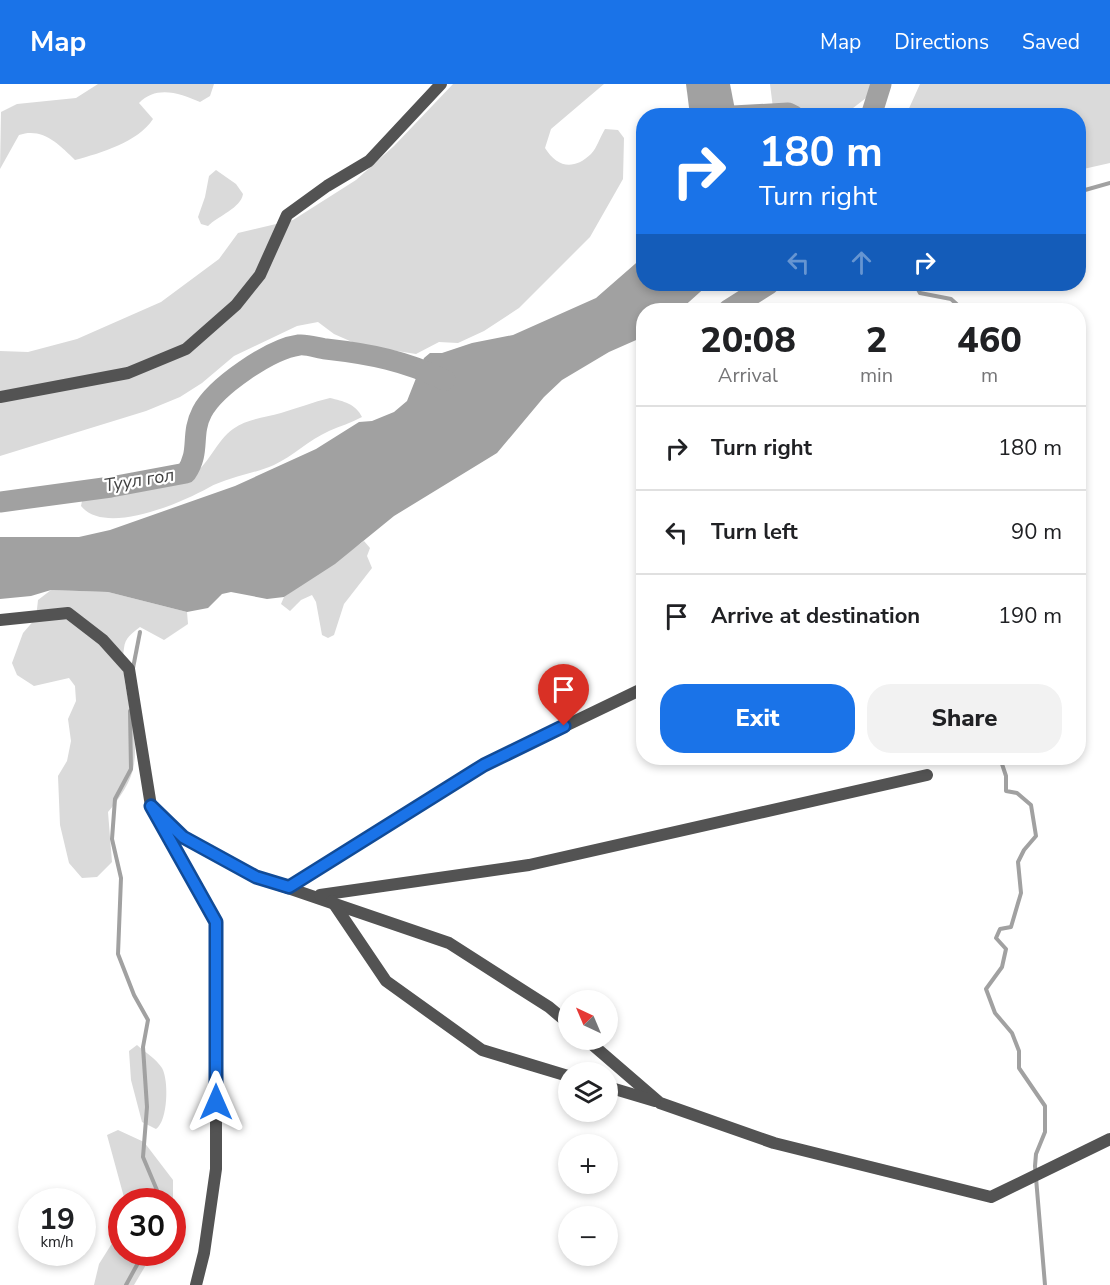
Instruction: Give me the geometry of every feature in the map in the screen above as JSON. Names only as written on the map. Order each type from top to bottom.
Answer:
[{"type":"street","points":[[0,397],[128,373],[186,348],[236,305],[260,276],[287,215],[327,186],[369,161],[441,84]]},
{"type":"street","points":[[0,620],[68,613],[103,640],[129,669],[151,806],[216,922],[216,1169],[204,1254],[196,1285]]},
{"type":"street","points":[[289,887],[484,765],[636,692]]},
{"type":"street","points":[[316,896],[529,865],[927,775]]},
{"type":"street","points":[[151,806],[183,837],[256,877],[332,901],[449,943],[558,1015]]},
{"type":"street","points":[[332,901],[386,981],[482,1050],[558,1073]]},
{"type":"street","points":[[599,1050],[660,1103]]},
{"type":"street","points":[[618,1090],[774,1143],[991,1197],[1110,1139]]},
{"type":"shaded area","points":[[98,84],[214,84],[210,96],[200,102],[168,92],[146,97],[139,103],[153,119],[146,127],[118,146],[75,160],[50,138],[35,133],[19,135],[0,169],[1,112],[17,104],[76,98]]},
{"type":"shaded area","points":[[453,84],[604,84],[551,129],[545,148],[560,163],[572,165],[591,154],[605,129],[618,130],[624,138],[623,179],[590,237],[519,308],[484,331],[458,343],[439,342],[416,354],[359,345],[334,334],[318,322],[297,326],[234,356],[202,383],[180,397],[146,411],[0,456],[0,351],[28,352],[77,339],[161,302],[219,259],[238,233],[293,220],[356,180],[394,146]]},
{"type":"shaded area","points":[[686,84],[730,84],[735,108],[689,108]]},
{"type":"shaded area","points":[[770,84],[872,84],[866,98],[853,108],[773,108]]},
{"type":"shaded area","points":[[920,84],[1110,84],[1110,163],[1086,168],[1086,108],[909,108]]},
{"type":"shaded area","points":[[216,170],[236,184],[243,194],[234,208],[208,226],[201,224],[198,217],[209,176]]},
{"type":"shaded area","points":[[636,263],[636,291],[701,291],[688,303],[636,303],[636,340],[609,352],[562,380],[544,397],[497,453],[394,516],[335,564],[284,597],[267,599],[231,592],[222,594],[208,608],[187,612],[108,592],[51,590],[31,596],[0,599],[0,537],[79,537],[110,530],[235,486],[316,449],[359,422],[372,421],[394,412],[407,401],[424,358],[430,353],[442,353],[472,343],[513,335],[596,298]]},
{"type":"shaded area","points":[[330,398],[353,406],[362,417],[322,435],[274,465],[224,481],[180,501],[143,514],[107,518],[92,514],[81,506],[82,501],[95,496],[164,487],[177,483],[196,472],[227,434],[239,425]]},
{"type":"shaded area","points":[[364,541],[370,548],[367,556],[372,568],[344,604],[334,635],[328,638],[322,635],[316,602],[312,595],[301,600],[290,611],[281,604],[284,597]]},
{"type":"shaded area","points":[[51,590],[108,592],[187,612],[188,624],[164,640],[140,627],[126,641],[123,661],[134,734],[134,764],[121,796],[108,812],[112,862],[97,877],[82,878],[69,863],[60,825],[58,776],[67,761],[71,741],[68,719],[76,701],[75,686],[69,678],[34,686],[17,675],[12,663],[23,633],[36,618],[38,600]]},
{"type":"shaded area","points":[[137,1045],[162,1068],[166,1081],[165,1109],[160,1125],[156,1129],[142,1122],[131,1080],[129,1051]]},
{"type":"shaded area","points":[[118,1130],[144,1142],[173,1180],[173,1188],[121,1188],[107,1135]]},
{"type":"shaded area","points":[[108,1250],[108,1266],[145,1266],[134,1285],[94,1285],[99,1264]]},
{"type":"waterway","name":"Туул гол","points":[[874,108],[881,84]]},
{"type":"waterway","points":[[1086,190],[1110,183]]},
{"type":"waterway","points":[[739,303],[758,291]]},
{"type":"waterway","points":[[919,291],[951,299],[955,303]]},
{"type":"waterway","name":"Туул гол","points":[[0,502],[111,487],[186,473],[193,457],[198,420],[209,402],[244,371],[287,348],[305,345],[373,356],[402,363],[445,380]]},
{"type":"waterway","points":[[133,668],[140,632]]},
{"type":"waterway","points":[[130,711],[131,769],[115,799],[112,839],[121,878],[118,954],[134,995],[148,1020],[143,1047],[147,1107],[143,1157],[156,1188]]},
{"type":"waterway","points":[[1002,765],[1006,776],[1006,791],[1017,793],[1031,805],[1036,836],[1024,850],[1018,862],[1021,893],[1011,927],[1000,929],[996,938],[1006,949],[1002,967],[986,989],[995,1013],[1012,1033],[1019,1051],[1019,1068],[1045,1106],[1045,1132],[1036,1154],[1035,1166],[1045,1285]]},
{"type":"waterway","points":[[126,1285],[136,1266]]},
{"type":"route","points":[[216,1102],[216,922],[151,806],[183,837],[256,877],[289,887],[484,765],[564,726]]}]
